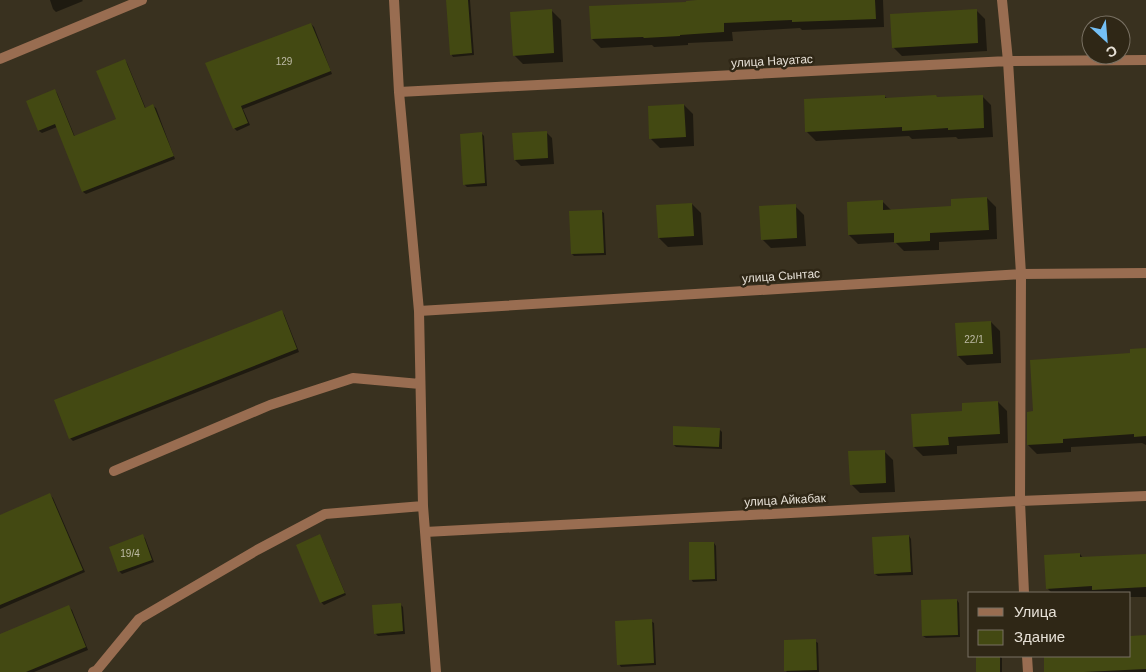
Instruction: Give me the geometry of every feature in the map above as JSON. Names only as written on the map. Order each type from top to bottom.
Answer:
[{"type":"street","points":[[0,60],[142,0]]},
{"type":"street","points":[[394,0],[399,92],[418,311],[423,506],[436,672]]},
{"type":"street","points":[[1002,0],[1008,62],[1021,274],[1020,501],[1024,592]]},
{"type":"street","name":"улица Науатас","points":[[399,92],[1008,62],[1146,60]]},
{"type":"street","name":"улица Сынтас","points":[[418,311],[1021,274],[1146,273]]},
{"type":"street","points":[[114,471],[270,405],[353,378],[420,384]]},
{"type":"street","name":"улица Айкабак","points":[[425,532],[1146,496]]},
{"type":"street","points":[[93,672],[97,670],[139,619],[257,550],[325,514],[423,506]]},
{"type":"street","points":[[1027,657],[1028,672]]},
{"type":"building","points":[[446,0],[468,0],[472,53],[450,55]]},
{"type":"building","points":[[697,0],[875,0],[876,19],[724,23],[724,32],[644,38],[591,39],[589,6]]},
{"type":"building","points":[[552,9],[554,53],[513,56],[510,12]]},
{"type":"building","points":[[977,9],[978,43],[892,48],[890,14]]},
{"type":"building","points":[[311,23],[331,71],[241,106],[248,123],[233,129],[205,63]]},
{"type":"building","points":[[125,59],[145,108],[153,104],[174,156],[82,192],[55,124],[38,131],[26,101],[55,89],[74,136],[116,119],[96,71]]},
{"type":"building","points":[[885,95],[885,98],[983,95],[984,128],[902,131],[902,127],[805,132],[804,99]]},
{"type":"building","points":[[684,104],[686,137],[649,139],[648,106]]},
{"type":"building","points":[[547,131],[548,158],[514,160],[512,133]]},
{"type":"building","points":[[482,132],[485,183],[463,185],[460,134]]},
{"type":"building","points":[[987,197],[989,230],[930,233],[930,241],[894,243],[894,233],[848,235],[847,202],[883,200],[883,210],[951,206],[951,199]]},
{"type":"building","points":[[692,203],[694,236],[658,238],[656,205]]},
{"type":"building","points":[[796,204],[797,238],[761,240],[759,206]]},
{"type":"building","points":[[602,210],[604,253],[571,254],[569,211]]},
{"type":"building","points":[[282,310],[297,349],[69,439],[54,400]]},
{"type":"building","points":[[991,321],[993,354],[957,356],[955,323]]},
{"type":"building","points":[[1146,348],[1146,436],[1134,437],[1134,434],[1063,439],[1063,443],[1027,445],[1027,412],[1033,411],[1030,360],[1130,353],[1130,349]]},
{"type":"building","points":[[998,401],[1000,434],[948,437],[949,445],[913,447],[911,414],[962,411],[962,403]]},
{"type":"building","points":[[673,426],[720,428],[719,447],[673,445]]},
{"type":"building","points":[[885,450],[886,483],[850,485],[848,451]]},
{"type":"building","points":[[50,493],[83,570],[0,605],[0,515]]},
{"type":"building","points":[[143,534],[152,560],[118,572],[109,547]]},
{"type":"building","points":[[320,534],[345,593],[320,603],[296,545]]},
{"type":"building","points":[[909,535],[911,572],[874,574],[872,537]]},
{"type":"building","points":[[689,542],[714,542],[715,579],[689,580]]},
{"type":"building","points":[[1080,553],[1080,557],[1146,554],[1146,587],[1092,590],[1092,586],[1046,589],[1044,555]]},
{"type":"building","points":[[957,599],[958,635],[922,636],[921,600]]},
{"type":"building","points":[[401,603],[403,631],[374,634],[372,605]]},
{"type":"building","points":[[69,605],[86,647],[26,672],[0,672],[0,634]]},
{"type":"building","points":[[652,619],[654,663],[617,665],[615,621]]},
{"type":"building","points":[[1146,635],[1146,669],[1044,672],[1044,657],[1131,657],[1131,636]]},
{"type":"building","points":[[816,639],[817,670],[784,671],[784,640]]},
{"type":"building","points":[[976,657],[1000,657],[1000,672],[976,672]]}]
